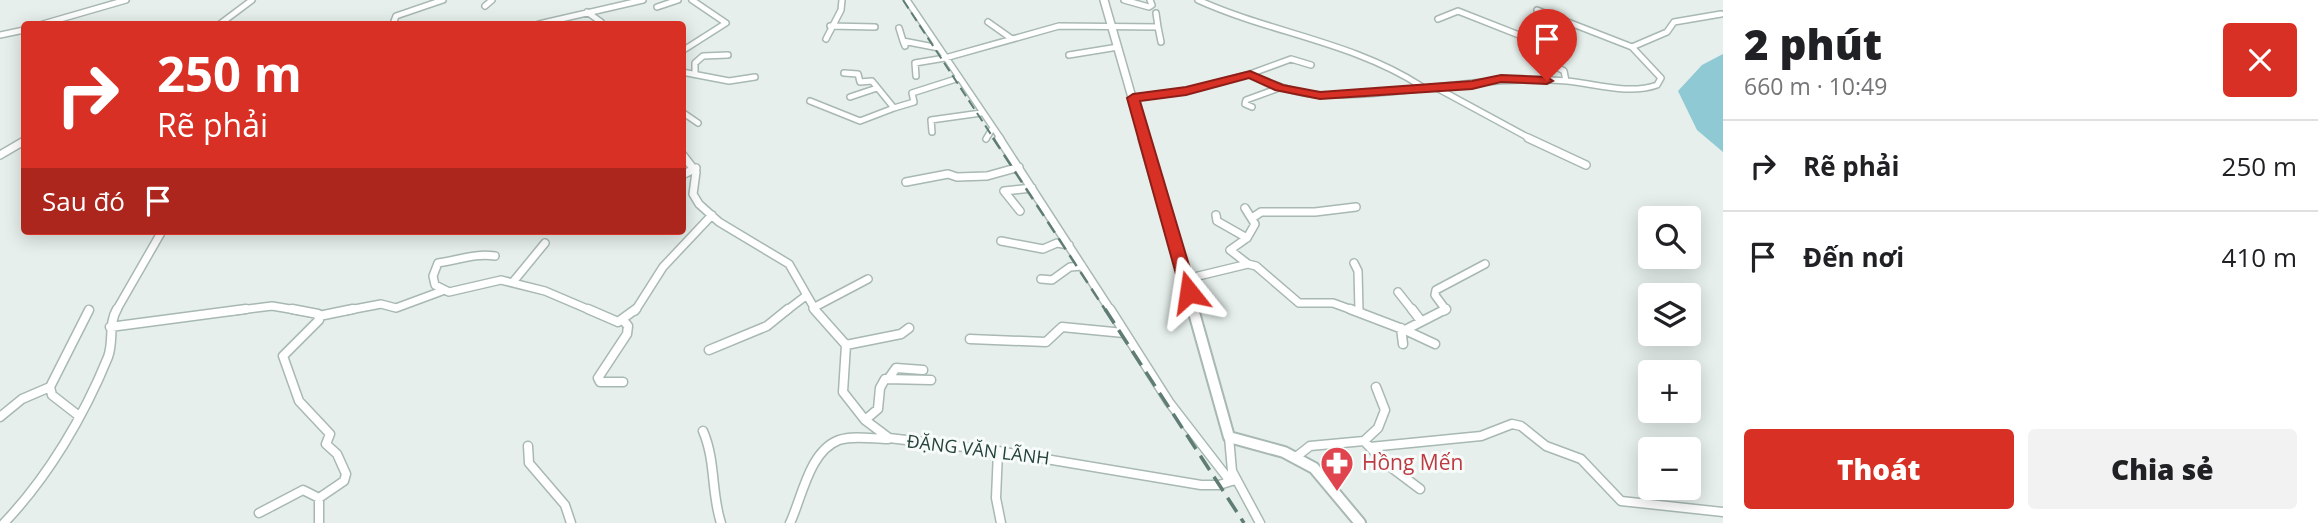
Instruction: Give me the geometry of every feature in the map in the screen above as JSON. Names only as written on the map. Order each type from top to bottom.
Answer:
[{"type":"street","points":[[53,21],[126,0]]},
{"type":"street","points":[[224,21],[252,0]]},
{"type":"street","points":[[394,21],[396,16],[443,0]]},
{"type":"street","points":[[485,6],[492,0]]},
{"type":"street","points":[[552,21],[643,0]]},
{"type":"street","points":[[657,7],[678,0]]},
{"type":"street","points":[[686,48],[726,23],[720,16],[692,0]]},
{"type":"street","points":[[826,39],[841,10],[842,0]]},
{"type":"street","points":[[907,0],[1019,167],[1190,433],[1233,480],[1260,523]]},
{"type":"street","points":[[1104,0],[1186,279],[1229,437],[1227,459],[1233,480]]},
{"type":"street","points":[[1125,0],[1147,7],[1152,5],[1150,0]]},
{"type":"street","points":[[1201,0],[1251,22],[1369,59],[1410,78],[1422,87]]},
{"type":"street","points":[[577,4],[579,15]]},
{"type":"street","points":[[1438,19],[1466,6]]},
{"type":"street","points":[[1250,74],[1279,88],[1320,95],[1475,85],[1501,79],[1566,81],[1638,90],[1659,83],[1660,75],[1632,47],[1537,10]]},
{"type":"street","points":[[1458,11],[1552,48],[1554,50],[1544,60],[1564,71],[1566,81]]},
{"type":"street","points":[[587,12],[600,21]]},
{"type":"street","points":[[1156,13],[1161,42]]},
{"type":"street","points":[[1632,47],[1667,32],[1674,22],[1721,13]]},
{"type":"street","points":[[988,22],[1012,39]]},
{"type":"street","points":[[831,26],[875,27]]},
{"type":"street","points":[[916,76],[915,63],[945,58],[1059,26],[1158,27]]},
{"type":"street","points":[[899,28],[904,44],[939,48]]},
{"type":"street","points":[[0,35],[21,31]]},
{"type":"street","points":[[1069,55],[1118,47]]},
{"type":"street","points":[[695,73],[695,63],[703,56],[728,55]]},
{"type":"street","points":[[1133,98],[1186,91],[1291,60],[1311,65]]},
{"type":"street","points":[[686,72],[723,80],[755,77]]},
{"type":"street","points":[[844,73],[858,74],[860,82],[872,81],[894,108]]},
{"type":"street","points":[[810,101],[860,121],[914,102],[912,93],[959,78]]},
{"type":"street","points":[[1435,87],[1496,123],[1586,165]]},
{"type":"street","points":[[850,97],[877,88]]},
{"type":"street","points":[[1252,107],[1245,104],[1246,100],[1279,88]]},
{"type":"street","points":[[932,132],[932,120],[981,113]]},
{"type":"street","points":[[686,115],[698,123]]},
{"type":"street","points":[[986,140],[992,129]]},
{"type":"street","points":[[0,155],[21,143]]},
{"type":"street","points":[[686,158],[696,168],[694,198],[750,243],[788,264],[813,308],[846,345],[901,334],[909,328]]},
{"type":"street","points":[[906,181],[948,174],[957,177],[987,176],[1019,167]]},
{"type":"street","points":[[686,173],[696,168]]},
{"type":"street","points":[[1020,211],[1004,191],[1032,188]]},
{"type":"street","points":[[1252,218],[1261,212],[1315,212],[1356,207]]},
{"type":"street","points":[[1245,208],[1255,224],[1247,238],[1230,250],[1248,264],[1263,269],[1285,294],[1299,303],[1334,303],[1435,344]]},
{"type":"street","points":[[110,327],[272,306],[319,316],[381,304],[396,308],[442,291],[471,289],[494,279],[513,282],[618,322],[624,321],[630,318],[652,282],[712,215]]},
{"type":"street","points":[[1216,215],[1217,220],[1247,238]]},
{"type":"street","points":[[4,523],[32,494],[79,416],[109,354],[110,327],[160,235]]},
{"type":"street","points":[[1001,241],[1042,248],[1057,243],[1069,245]]},
{"type":"street","points":[[513,282],[533,254],[545,243]]},
{"type":"street","points":[[442,291],[433,279],[438,263],[461,260],[477,253],[495,257]]},
{"type":"street","points":[[1354,263],[1358,271],[1359,312]]},
{"type":"street","points":[[1186,279],[1248,264]]},
{"type":"street","points":[[1403,329],[1446,309],[1435,295],[1436,290],[1485,264]]},
{"type":"street","points":[[1041,279],[1052,280],[1070,267],[1082,266]]},
{"type":"street","points":[[813,308],[868,279]]},
{"type":"street","points":[[1398,292],[1421,321]]},
{"type":"street","points":[[709,350],[766,326],[807,295]]},
{"type":"street","points":[[79,416],[52,395],[50,387],[89,310]]},
{"type":"street","points":[[319,316],[305,337],[283,356],[295,395],[330,434],[326,444],[337,454],[346,474],[344,481],[319,498]]},
{"type":"street","points":[[623,382],[600,382],[598,378],[627,334],[628,326],[624,321]]},
{"type":"street","points":[[970,339],[1046,342],[1062,327],[1124,333]]},
{"type":"street","points":[[1403,329],[1403,344]]},
{"type":"street","name":"ĐẶNG VĂN LÃNH","points":[[846,345],[843,392],[865,420],[889,439],[999,451],[1200,485],[1233,480]]},
{"type":"street","points":[[865,420],[878,409],[882,382],[896,368],[922,370]]},
{"type":"street","points":[[889,377],[931,380]]},
{"type":"street","points":[[0,417],[33,392],[50,387]]},
{"type":"street","points":[[1367,444],[1378,428],[1385,410],[1376,387]]},
{"type":"street","points":[[1296,457],[1310,446],[1481,436],[1512,424],[1524,428],[1546,446],[1581,460],[1621,501],[1723,512]]},
{"type":"street","points":[[703,431],[715,458],[714,507],[721,523]]},
{"type":"street","points":[[1229,437],[1296,457],[1314,468],[1360,523]]},
{"type":"street","points":[[790,523],[818,458],[830,444],[845,439],[889,439]]},
{"type":"street","points":[[1367,444],[1384,462],[1420,489]]},
{"type":"street","points":[[528,446],[529,463],[565,505],[571,523]]},
{"type":"street","points":[[999,451],[996,498],[1001,523]]},
{"type":"street","points":[[259,513],[303,491],[319,498]]},
{"type":"street","points":[[319,498],[319,523]]},
{"type":"water","points":[[1723,54],[1723,152],[1697,130],[1678,91],[1702,65]]},
{"type":"railway","points":[[903,0],[994,139]]},
{"type":"railway","points":[[993,138],[1106,311]]},
{"type":"railway","points":[[1105,309],[1244,523]]},
{"type":"place","name":"Hồng Mến","points":[[1337,493]]},
{"type":"route","points":[[1189,292],[1133,98],[1186,91],[1250,74],[1279,88],[1320,95],[1472,85],[1501,79],[1547,81]]}]
